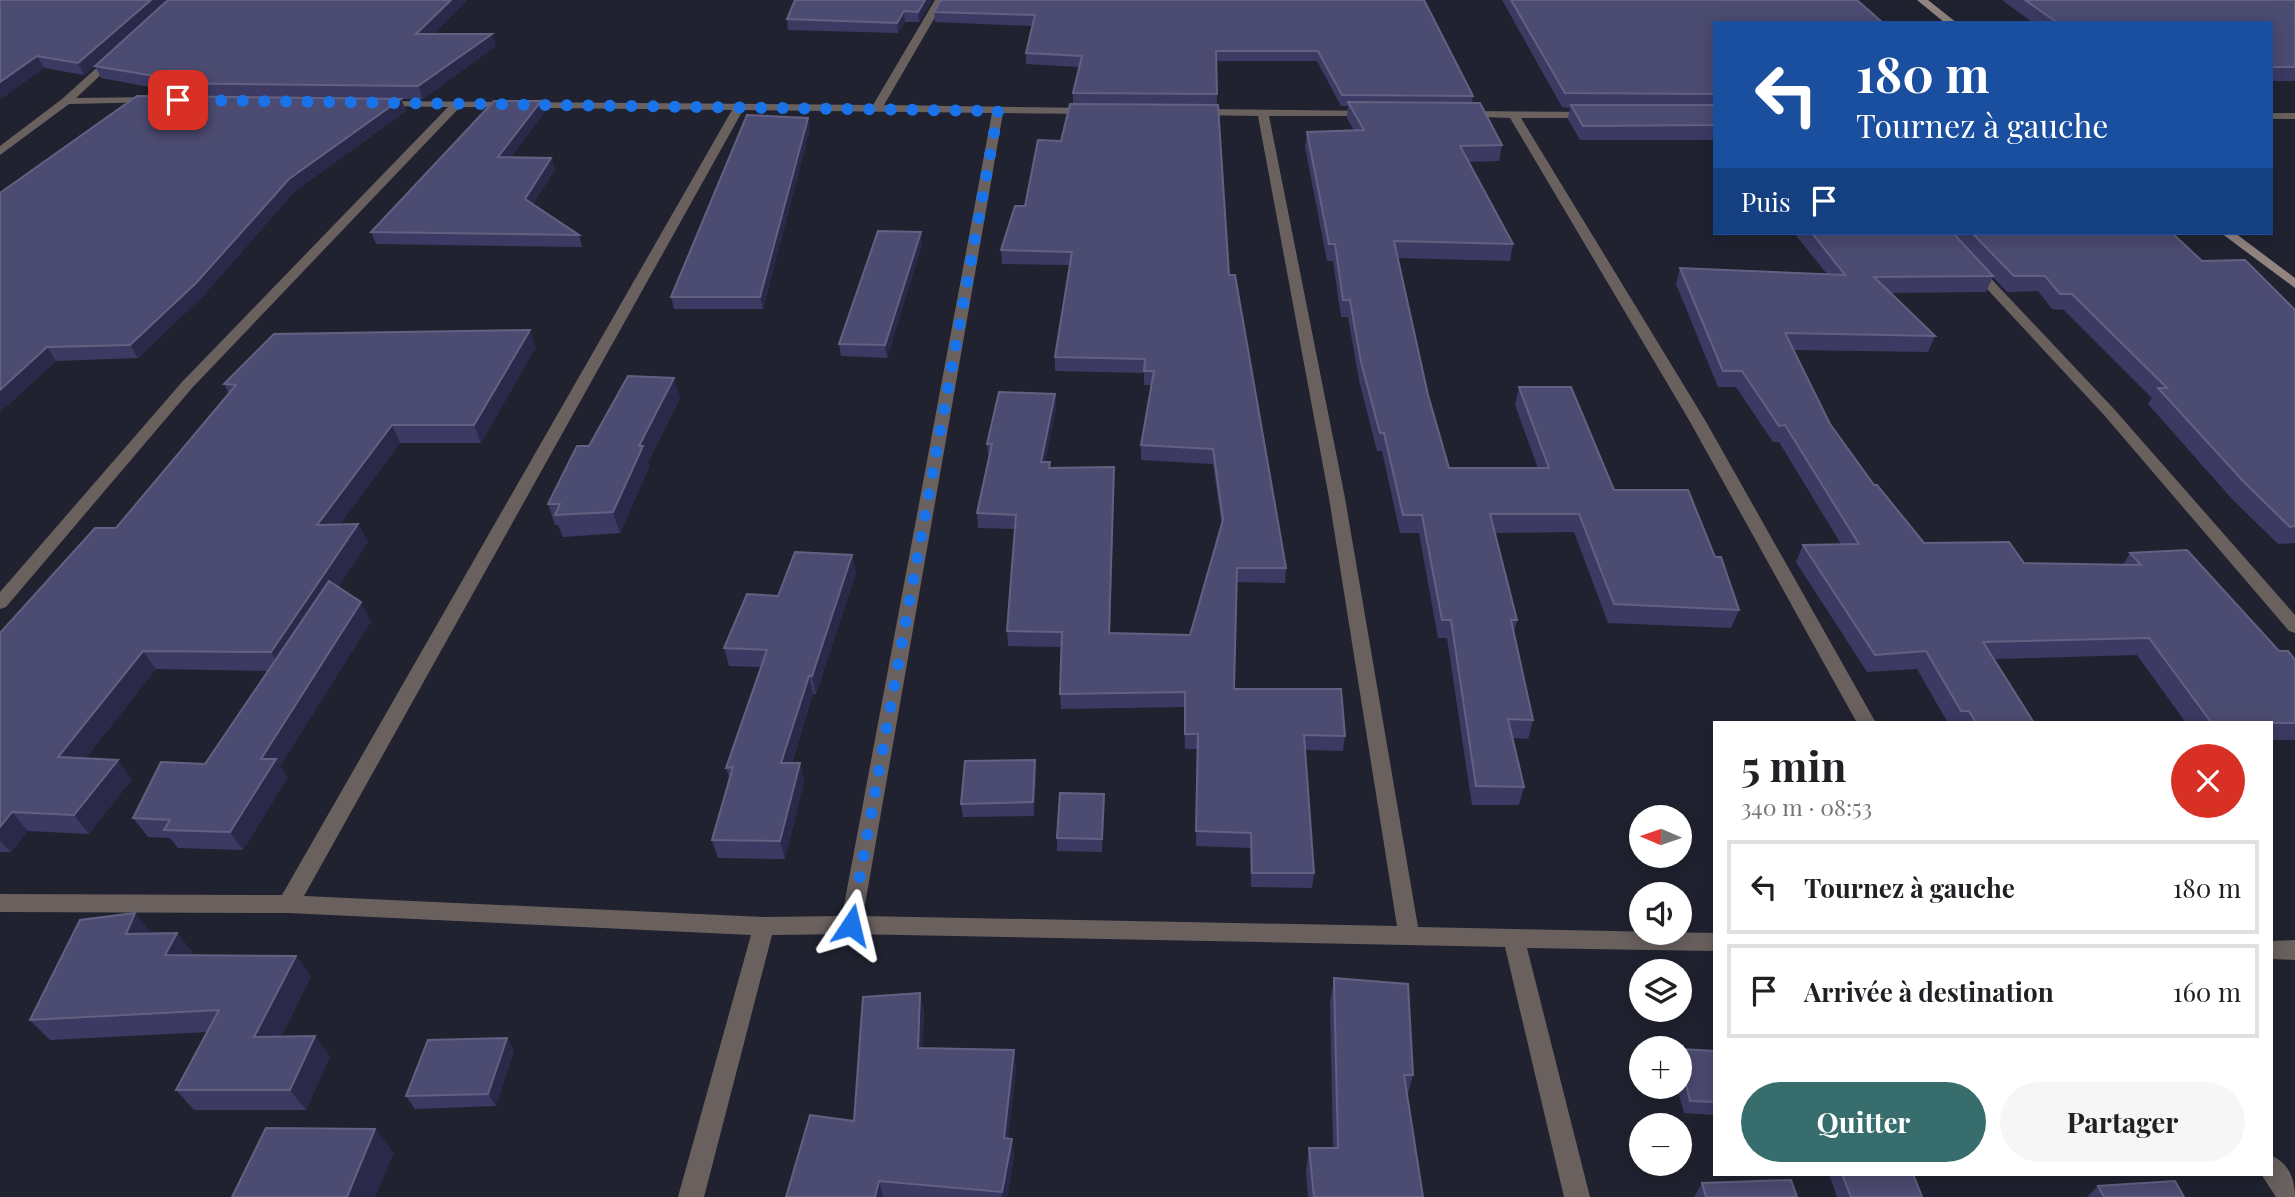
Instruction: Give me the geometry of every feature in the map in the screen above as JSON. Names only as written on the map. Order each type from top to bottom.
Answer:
[{"type":"street","points":[[876,109],[940,0]]},
{"type":"street","points":[[1922,0],[1949,21]]},
{"type":"street","points":[[0,152],[66,101],[128,46]]},
{"type":"street","points":[[66,101],[164,100]]},
{"type":"street","points":[[373,103],[1110,111]]},
{"type":"street","points":[[0,603],[187,385],[457,104]]},
{"type":"street","points":[[288,904],[738,109]]},
{"type":"street","points":[[851,925],[998,111]]},
{"type":"street","points":[[1180,112],[1388,114]]},
{"type":"street","points":[[1264,112],[1337,498],[1409,936]]},
{"type":"street","points":[[1444,114],[1608,114]]},
{"type":"street","points":[[1514,115],[1697,420],[1866,721]]},
{"type":"street","points":[[2273,116],[2295,116]]},
{"type":"street","points":[[1943,235],[2109,411],[2295,627]]},
{"type":"street","points":[[2230,235],[2295,284]]},
{"type":"street","points":[[0,903],[288,904],[764,926],[851,925],[1713,942]]},
{"type":"street","points":[[691,1197],[764,926]]},
{"type":"street","points":[[1514,938],[1577,1197]]},
{"type":"street","points":[[2273,950],[2295,950]]},
{"type":"street","points":[[2273,1170],[2290,1197]]},
{"type":"building","points":[[0,0],[151,0],[78,63],[37,56],[0,82]]},
{"type":"building","points":[[168,0],[451,0],[416,34],[492,34],[418,86],[152,83],[161,77],[95,66]]},
{"type":"building","points":[[795,0],[925,0],[918,12],[904,11],[897,23],[787,19]]},
{"type":"building","points":[[941,0],[1424,0],[1473,96],[1342,95],[1318,51],[1216,51],[1217,94],[1073,93],[1082,56],[1026,53],[1035,15],[934,12]]},
{"type":"building","points":[[1511,0],[1857,0],[1881,21],[1713,21],[1713,94],[1565,93]]},
{"type":"building","points":[[2025,0],[2295,0],[2295,67],[2273,67],[2273,21],[2055,21]]},
{"type":"building","points":[[137,96],[401,99],[289,179],[196,283],[130,345],[47,347],[0,390],[0,193]]},
{"type":"building","points":[[494,101],[541,101],[498,157],[551,158],[525,199],[579,235],[371,232]]},
{"type":"building","points":[[1348,102],[1480,103],[1502,145],[1460,146],[1513,244],[1394,241],[1428,395],[1449,468],[1549,468],[1519,387],[1571,387],[1614,490],[1688,490],[1715,557],[1721,557],[1739,610],[1614,604],[1579,514],[1490,514],[1517,620],[1511,620],[1533,720],[1508,719],[1524,787],[1476,786],[1451,620],[1442,620],[1422,515],[1403,515],[1384,433],[1380,433],[1361,362],[1350,300],[1343,300],[1335,244],[1329,244],[1307,132],[1364,130]]},
{"type":"building","points":[[1070,104],[1218,105],[1229,275],[1235,275],[1286,568],[1237,568],[1234,689],[1341,689],[1345,736],[1304,735],[1314,873],[1252,873],[1251,833],[1196,831],[1198,734],[1185,734],[1185,692],[1060,694],[1062,632],[1007,631],[1016,515],[977,513],[992,444],[987,444],[999,392],[1055,394],[1041,462],[1050,462],[1049,468],[1114,467],[1109,633],[1190,635],[1223,520],[1213,449],[1141,445],[1154,371],[1144,371],[1145,359],[1055,357],[1072,252],[1001,250],[1015,206],[1025,206],[1038,140],[1061,141]]},
{"type":"building","points":[[1571,105],[1713,105],[1713,125],[1583,126]]},
{"type":"building","points":[[747,115],[808,118],[760,297],[671,297]]},
{"type":"building","points":[[878,231],[921,232],[885,345],[839,344]]},
{"type":"building","points":[[1814,235],[1955,235],[1993,276],[1874,277],[1935,336],[1785,333],[1830,424],[1874,485],[1877,485],[1924,543],[2009,542],[2024,563],[2141,565],[2130,553],[2187,550],[2279,651],[2288,651],[2295,660],[2295,723],[2210,721],[2149,638],[1983,642],[2033,721],[1975,721],[1969,711],[1961,711],[1926,651],[1875,655],[1803,545],[1859,544],[1785,425],[1779,426],[1742,371],[1723,371],[1680,268],[1845,275]]},
{"type":"building","points":[[1974,235],[2174,235],[2202,261],[2245,260],[2295,310],[2295,526],[2290,527],[2244,482],[2158,388],[2167,388],[2072,294],[2060,294],[2045,276],[2014,276]]},
{"type":"building","points":[[530,330],[474,425],[392,425],[317,525],[358,524],[271,652],[143,651],[58,757],[118,760],[74,815],[12,812],[0,827],[0,633],[95,528],[116,528],[236,385],[224,384],[274,334]]},
{"type":"building","points":[[628,376],[674,378],[639,446],[643,446],[613,512],[555,515],[560,504],[548,504],[577,446],[589,446]]},
{"type":"building","points":[[795,552],[852,555],[781,763],[800,763],[780,841],[712,840],[733,767],[726,768],[767,650],[724,648],[747,594],[778,596]]},
{"type":"building","points":[[329,581],[361,602],[261,759],[276,759],[230,832],[164,830],[170,820],[133,818],[161,762],[205,764]]},
{"type":"building","points":[[1035,760],[1033,802],[961,804],[965,761]]},
{"type":"building","points":[[1060,793],[1104,794],[1102,839],[1057,838]]},
{"type":"building","points":[[135,913],[126,934],[177,933],[165,955],[296,956],[254,1037],[315,1036],[290,1090],[176,1090],[219,1010],[30,1020],[80,920]]},
{"type":"building","points":[[1334,978],[1408,984],[1413,1075],[1404,1075],[1423,1197],[1314,1197],[1309,1148],[1338,1148]]},
{"type":"building","points":[[920,993],[918,1048],[1014,1050],[1004,1138],[1012,1139],[1002,1192],[879,1181],[875,1197],[786,1197],[810,1115],[854,1121],[863,997]]},
{"type":"building","points":[[507,1038],[488,1094],[406,1096],[428,1040]]},
{"type":"building","points":[[1692,1050],[1713,1051],[1713,1102],[1690,1101]]},
{"type":"building","points":[[266,1128],[375,1129],[347,1197],[232,1197]]},
{"type":"building","points":[[1843,1176],[1914,1176],[1922,1197],[1851,1197]]},
{"type":"building","points":[[1791,1180],[1797,1197],[1706,1197],[1702,1183]]},
{"type":"building","points":[[2175,1181],[2184,1197],[2104,1197],[2098,1186]]},
{"type":"route","points":[[178,100],[998,111],[851,925]]}]
